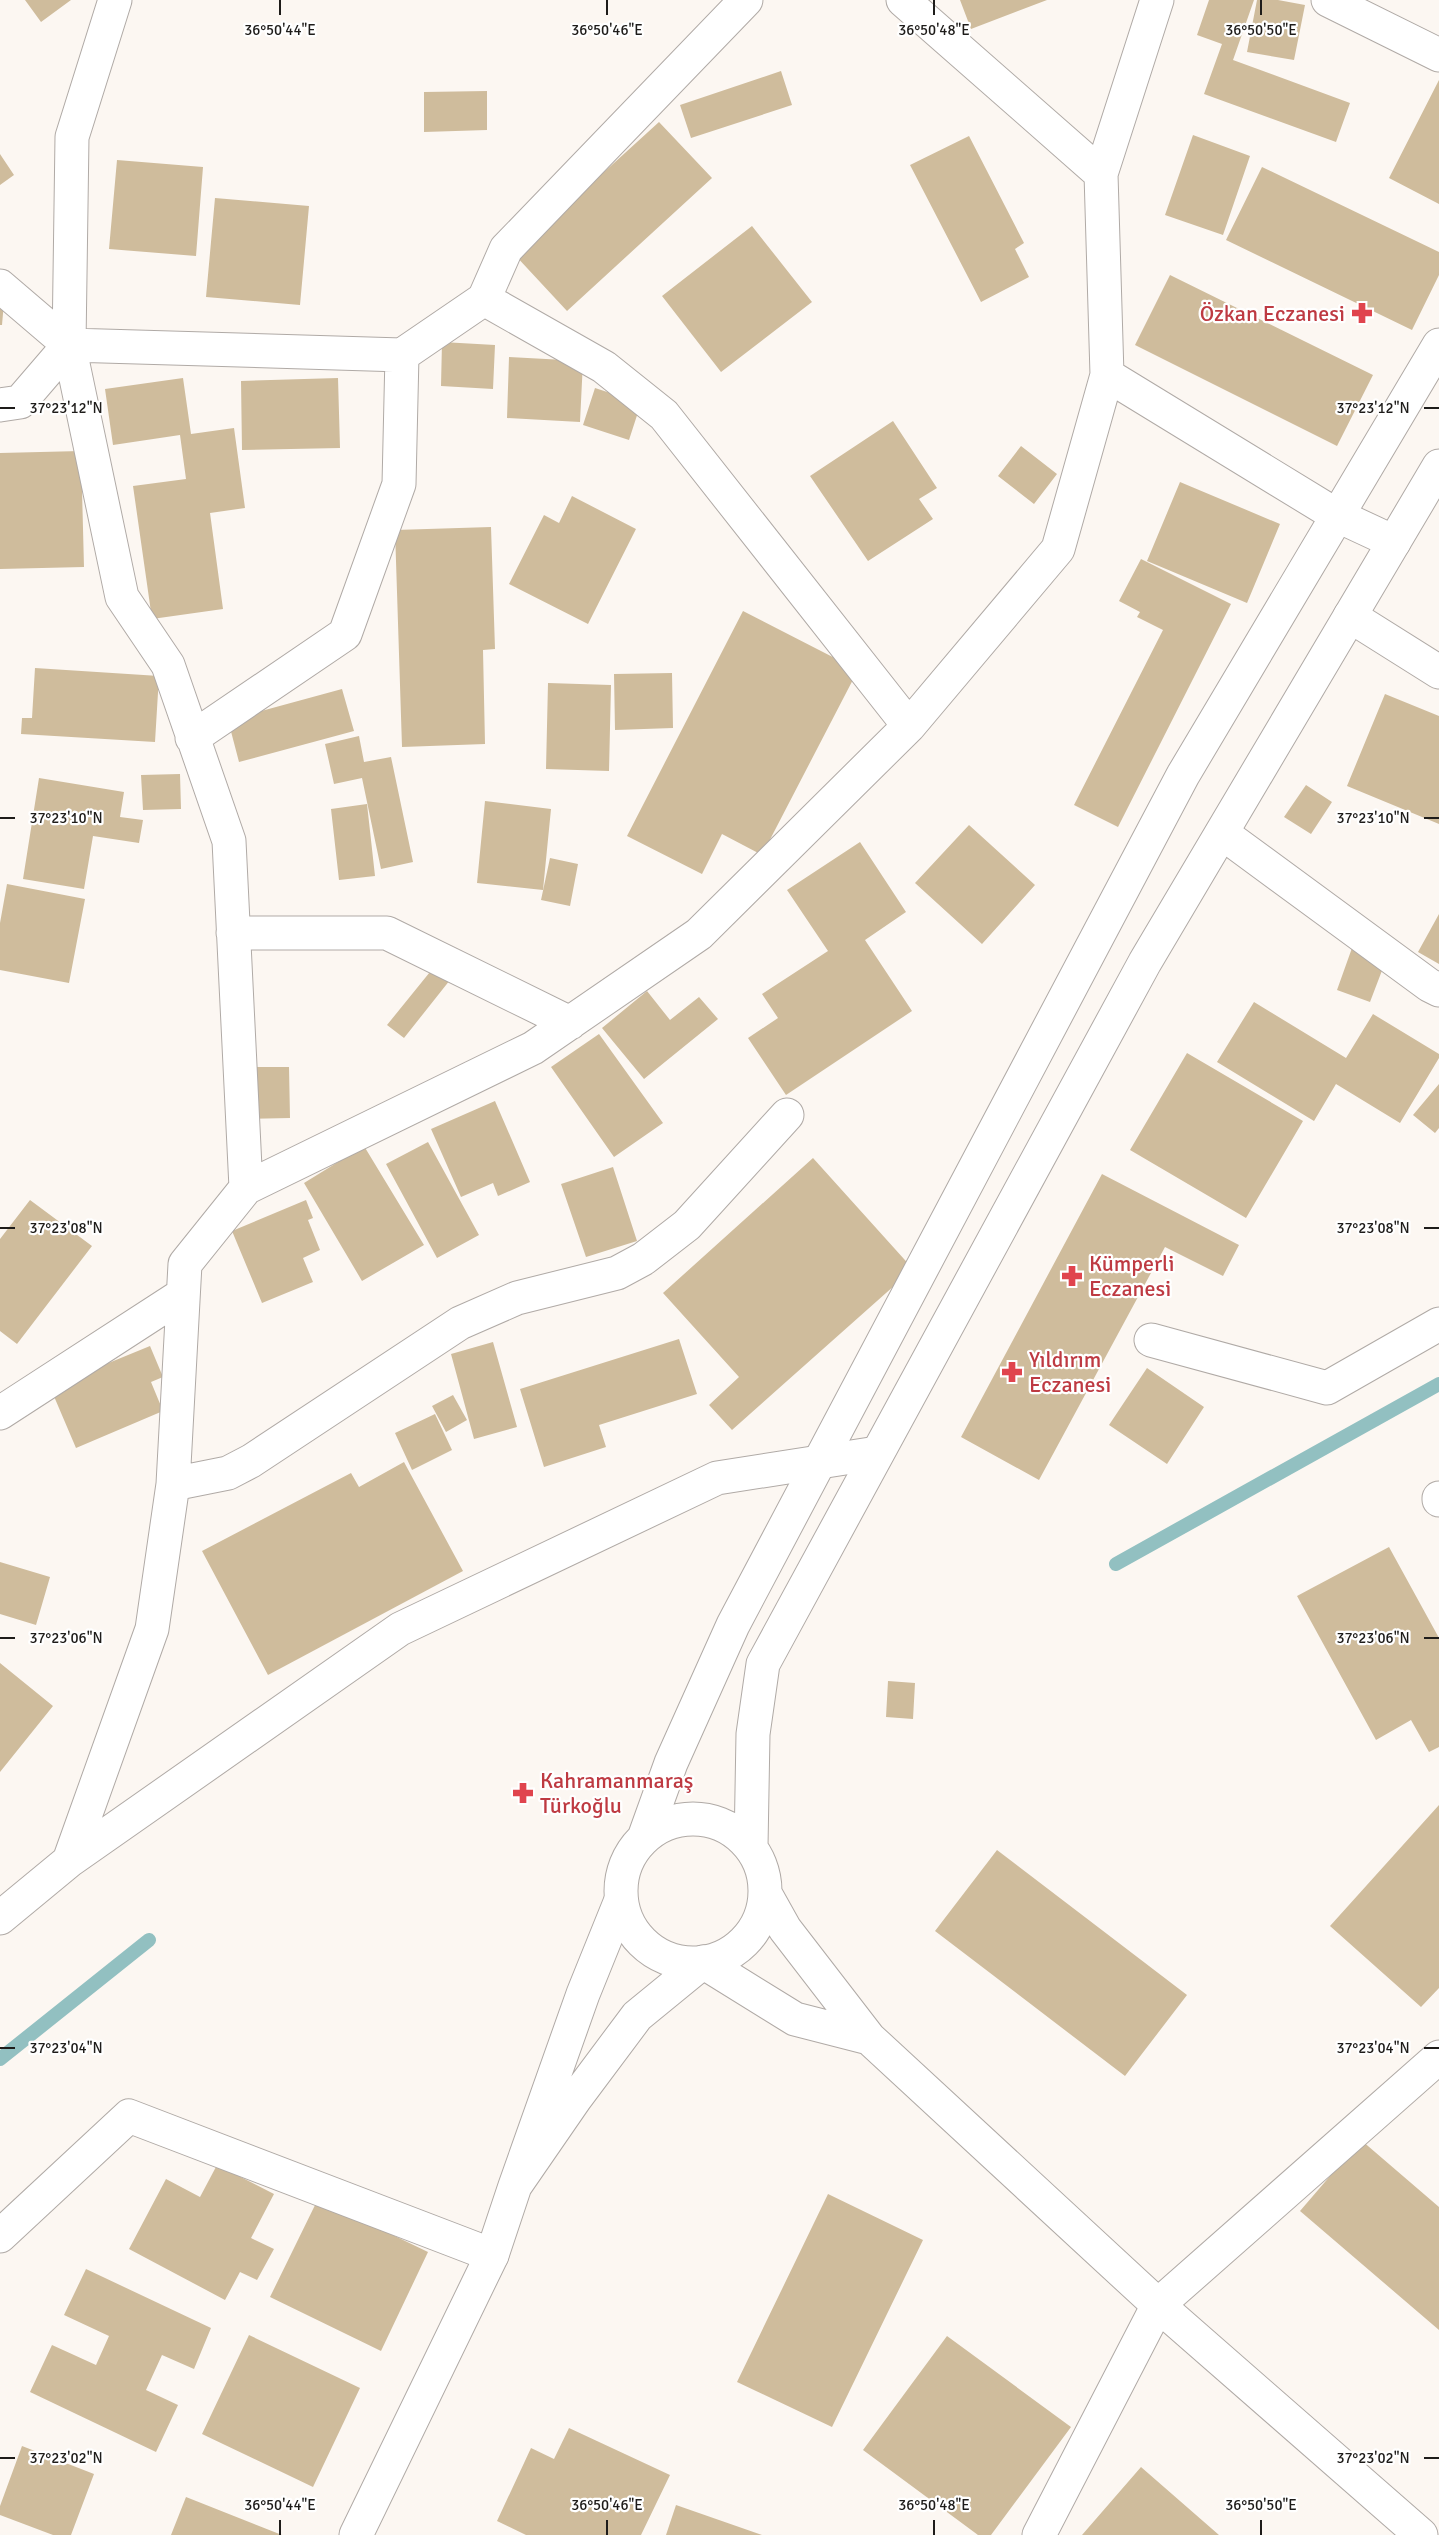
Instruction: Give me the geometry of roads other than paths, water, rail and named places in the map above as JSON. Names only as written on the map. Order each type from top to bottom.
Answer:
[{"type":"street","points":[[115,0],[72,137],[69,345],[122,597],[168,665],[229,841],[246,1188]]},
{"type":"street","points":[[0,286],[69,345],[402,355],[484,299],[506,249],[746,0]]},
{"type":"street","points":[[903,0],[1101,174]]},
{"type":"street","points":[[69,1861],[152,1629],[173,1484],[185,1264],[246,1188],[533,1048],[699,934],[909,726],[1058,549],[1107,375],[1101,174],[1157,0]]},
{"type":"street","points":[[1328,0],[1439,55]]},
{"type":"street","points":[[484,299],[604,367],[664,414],[909,726]]},
{"type":"street","points":[[0,405],[20,402],[69,345]]},
{"type":"street","points":[[644,1839],[671,1763],[733,1624],[1182,775],[1439,345]]},
{"type":"street","points":[[192,738],[345,634],[399,484],[402,355]]},
{"type":"street","points":[[1107,375],[1336,515],[1394,542]]},
{"type":"street","points":[[751,1847],[753,1734],[763,1664],[1145,962],[1439,466]]},
{"type":"street","points":[[1350,616],[1439,672]]},
{"type":"street","points":[[1222,833],[1429,985],[1439,990]]},
{"type":"street","points":[[234,933],[387,933],[570,1023]]},
{"type":"street","points":[[173,1484],[228,1473],[251,1461],[460,1323],[517,1298],[617,1273],[643,1259],[687,1225],[788,1115]]},
{"type":"street","points":[[0,1413],[182,1295]]},
{"type":"street","points":[[1151,1340],[1327,1388],[1439,1324]]},
{"type":"street","points":[[0,1918],[69,1861],[400,1629],[717,1478],[877,1453]]},
{"type":"street","points":[[356,2535],[492,2255],[583,1994],[621,1900],[622,1878],[630,1856],[644,1839],[663,1825],[685,1819],[710,1821],[733,1830],[751,1847],[763,1869],[766,1894],[760,1918],[747,1940],[728,1955],[703,1962],[681,1962],[659,1955],[641,1941],[628,1923],[621,1900]]},
{"type":"street","points":[[766,1894],[785,1929],[869,2038],[1158,2305],[1421,2535]]},
{"type":"street","points":[[703,1962],[795,2019],[869,2038]]},
{"type":"street","points":[[516,2186],[575,2099],[637,2016],[703,1962]]},
{"type":"street","points":[[1039,2535],[1158,2305],[1439,2057]]},
{"type":"street","points":[[0,2236],[129,2116],[492,2255]]},
{"type":"waterway","points":[[1116,1564],[1439,1384]]},
{"type":"waterway","points":[[0,2059],[149,1940]]},
{"type":"place","name":"Özkan Eczanesi","points":[[1362,313]]},
{"type":"place","name":"Kümperli Eczanesi","points":[[1072,1276]]},
{"type":"place","name":"Yıldırım Eczanesi","points":[[1012,1372]]},
{"type":"place","name":"Kahramanmaraş Türkoğlu","points":[[523,1793]]}]
